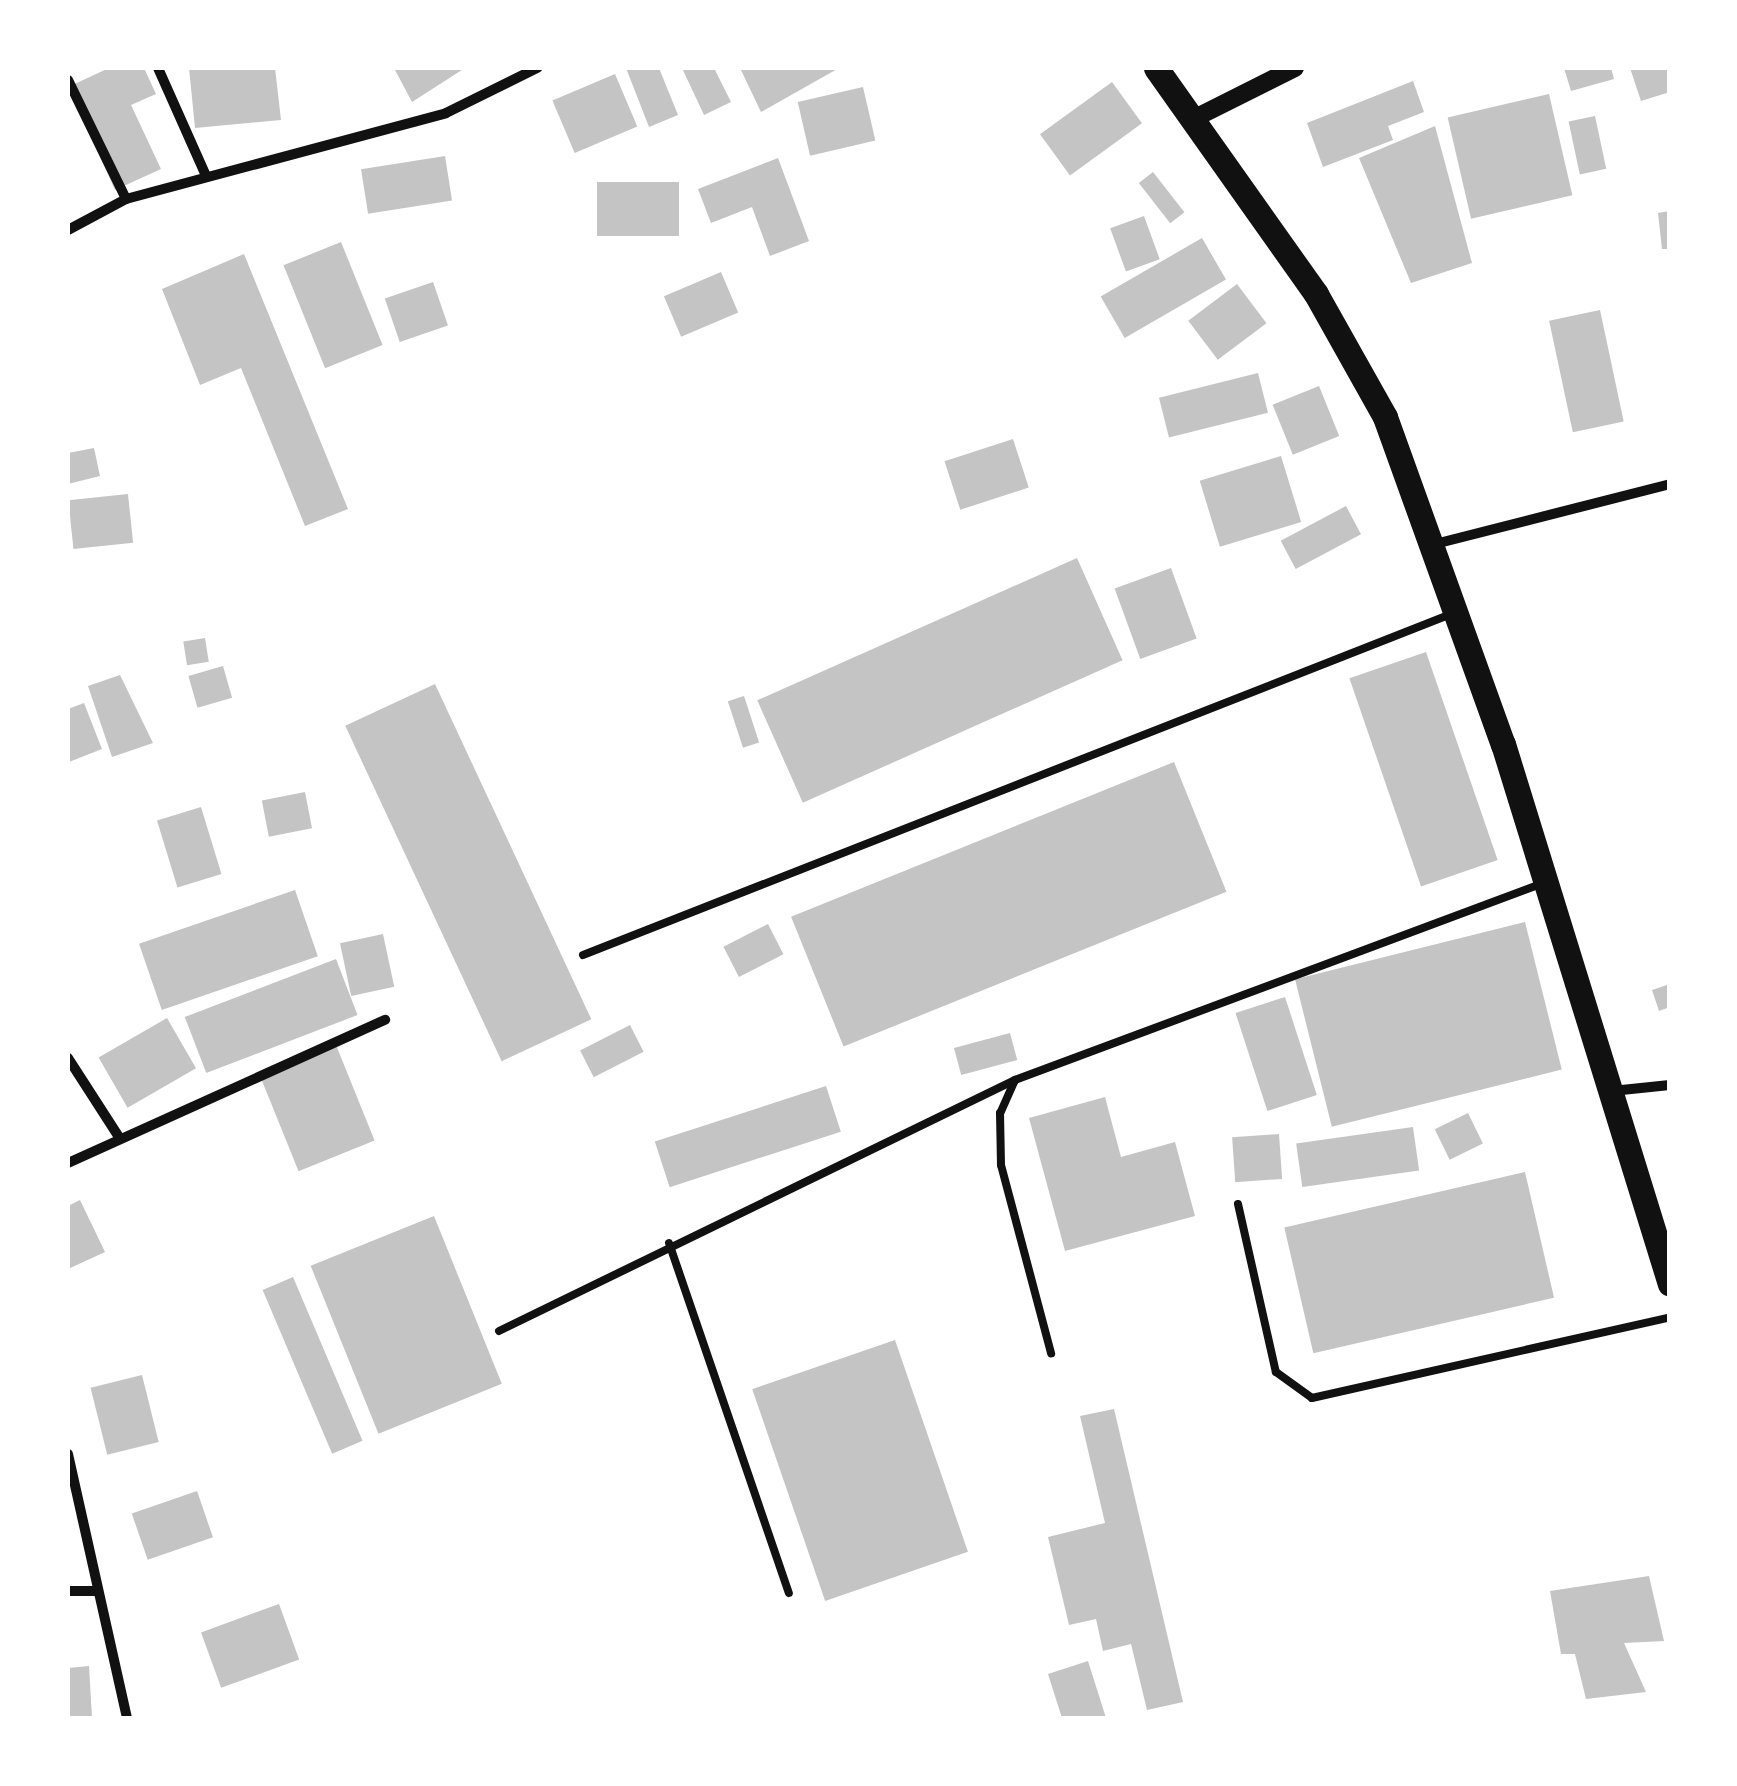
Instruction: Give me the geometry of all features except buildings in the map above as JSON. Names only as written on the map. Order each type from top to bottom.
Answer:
[{"type":"main road","points":[[1156,68],[1333,325],[1385,416],[1435,544],[1547,882],[1670,1284]]},
{"type":"street","points":[[158,68],[206,176]]},
{"type":"street","points":[[68,230],[126,199],[446,113],[537,68]]},
{"type":"street","points":[[1194,119],[1295,68]]},
{"type":"street","points":[[68,80],[126,199]]},
{"type":"street","points":[[1435,544],[1670,484]]},
{"type":"street","points":[[68,1163],[384,1020]]},
{"type":"street","points":[[68,1058],[119,1137]]},
{"type":"street","points":[[1611,1091],[1670,1085]]},
{"type":"street","points":[[68,1454],[127,1718]]},
{"type":"street","points":[[68,1591],[97,1591]]},
{"type":"lane","points":[[582,955],[1458,611]]},
{"type":"lane","points":[[499,1330],[670,1243],[1014,1080],[1547,882]]},
{"type":"lane","points":[[1014,1080],[998,1140],[1051,1353]]},
{"type":"lane","points":[[1238,1204],[1276,1372],[1312,1398],[1670,1317]]},
{"type":"lane","points":[[670,1243],[788,1593]]}]
